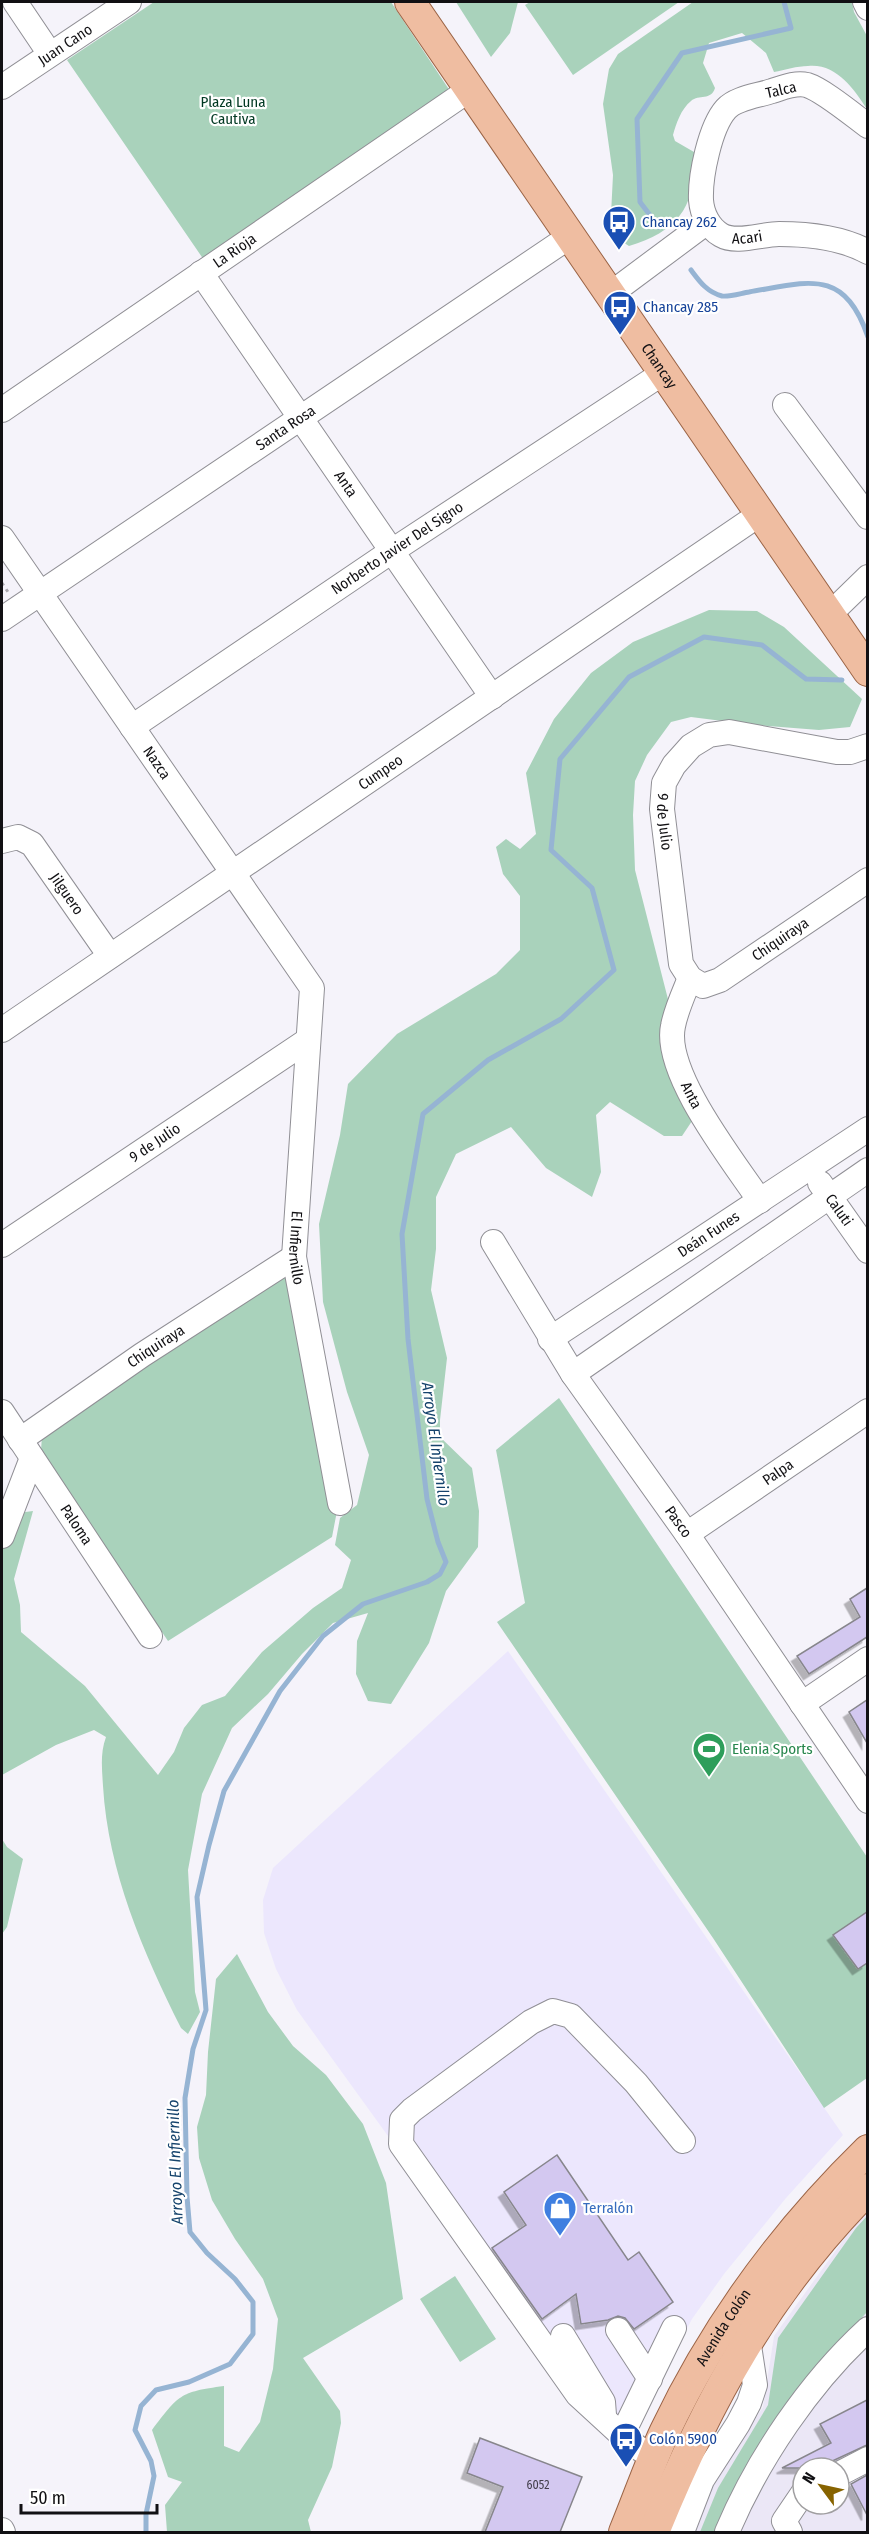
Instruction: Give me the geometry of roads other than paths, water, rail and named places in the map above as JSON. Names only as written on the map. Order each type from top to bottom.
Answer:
[{"type":"main road","name":"Chancay","points":[[410,2],[867,671]]},
{"type":"main road","name":"Avenida Colón","points":[[624,2532],[653,2458],[691,2380],[723,2324],[765,2265],[816,2203],[867,2150]]},
{"type":"main road","name":"Avenida Colón","points":[[654,2532],[705,2415],[748,2339],[795,2271],[867,2189]]},
{"type":"street","points":[[15,2],[50,54]]},
{"type":"street","name":"Juan Cano","points":[[2,87],[129,2]]},
{"type":"street","points":[[865,2],[867,8]]},
{"type":"street","name":"Talca","points":[[707,222],[701,201],[709,146],[718,121],[726,108],[736,102],[792,85],[807,85],[867,126]]},
{"type":"street","name":"La Rioja","points":[[2,410],[469,90]]},
{"type":"street","points":[[609,295],[707,222]]},
{"type":"street","name":"Acari","points":[[707,222],[722,235],[733,238],[778,234],[803,235],[839,240],[867,252]]},
{"type":"street","name":"Santa Rosa","points":[[2,619],[570,237]]},
{"type":"street","name":"Anta","points":[[201,273],[492,697]]},
{"type":"street","name":"Norberto Javier Del Signo","points":[[132,727],[392,551],[663,374]]},
{"type":"street","points":[[785,405],[867,518]]},
{"type":"street","name":"Cumpeo","points":[[2,1030],[760,514]]},
{"type":"street","name":"Nazca","points":[[2,538],[312,988]]},
{"type":"street","points":[[829,615],[867,577]]},
{"type":"street","name":"9 de Julio","points":[[690,978],[681,964],[662,809],[664,783],[674,765],[691,746],[709,735],[729,732],[837,752],[850,752],[867,746]]},
{"type":"street","name":"Jilguero","points":[[10,839],[32,844],[110,956]]},
{"type":"street","name":"Chiquiraya","points":[[690,978],[703,986],[720,980],[867,880]]},
{"type":"street","name":"Anta","points":[[690,978],[672,1027],[674,1052],[692,1099],[760,1202]]},
{"type":"street","name":"El Infiernillo","points":[[312,988],[294,1257],[340,1503]]},
{"type":"street","name":"9 de Julio","points":[[2,1245],[308,1040]]},
{"type":"street","name":"Deán Funes","points":[[550,1339],[867,1129]]},
{"type":"street","name":"Caluti","points":[[810,1168],[867,1251]]},
{"type":"street","points":[[573,1374],[867,1170]]},
{"type":"street","name":"Pasco","points":[[493,1242],[573,1374],[687,1534],[867,1801]]},
{"type":"street","name":"Chiquiraya","points":[[26,1449],[142,1355],[294,1257]]},
{"type":"street","name":"Palpa","points":[[687,1534],[867,1411]]},
{"type":"street","name":"Paloma","points":[[2,1412],[150,1636]]},
{"type":"street","points":[[2,1536],[26,1449]]},
{"type":"street","points":[[802,1704],[867,1659]]},
{"type":"street","points":[[653,2458],[578,2395],[401,2144],[402,2120],[412,2110],[531,2022],[554,2011],[571,2016],[636,2083],[683,2141]]},
{"type":"street","points":[[614,2427],[652,2373],[674,2328]]},
{"type":"street","points":[[727,2532],[742,2497],[792,2416],[852,2343],[867,2329]]},
{"type":"street","points":[[618,2330],[652,2373],[691,2380]]},
{"type":"street","points":[[562,2336],[603,2402],[614,2427]]},
{"type":"street","points":[[682,2532],[702,2480],[749,2403],[755,2385],[748,2339]]},
{"type":"street","points":[[851,2468],[867,2459]]},
{"type":"street","points":[[790,2532],[783,2521],[791,2510]]},
{"type":"waterway","name":"Arroyo El Infiernillo","points":[[659,227],[640,202],[637,119],[682,53],[791,28],[784,2]]},
{"type":"waterway","name":"Arroyo El Infiernillo","points":[[691,270],[708,289],[722,296],[789,285],[822,284],[835,289],[848,299],[868,337]]},
{"type":"waterway","name":"Arroyo El Infiernillo","points":[[146,2532],[146,2514],[154,2476],[151,2461],[135,2430],[141,2406],[156,2390],[189,2382],[230,2364],[253,2334],[253,2302],[235,2279],[207,2253],[190,2232],[187,2197],[185,2098],[193,2049],[206,2010],[197,1897],[224,1791],[280,1691],[323,1636],[363,1604],[427,1582],[440,1574],[446,1562],[438,1542],[427,1499],[408,1339],[402,1234],[423,1114],[488,1060],[561,1019],[614,970],[592,888],[551,850],[560,759],[629,677],[704,637],[762,645],[806,679],[842,680]]},
{"type":"place","name":"Chancay 262","points":[[619,251]]},
{"type":"place","name":"Chancay 285","points":[[620,336]]},
{"type":"place","name":"Elenia Sports","points":[[709,1778]]},
{"type":"place","name":"Terralón","points":[[560,2237]]},
{"type":"place","name":"Colón 5900","points":[[626,2468]]},
{"type":"park label","name":"Plaza Luna Cautiva","points":[[233,110]]}]
